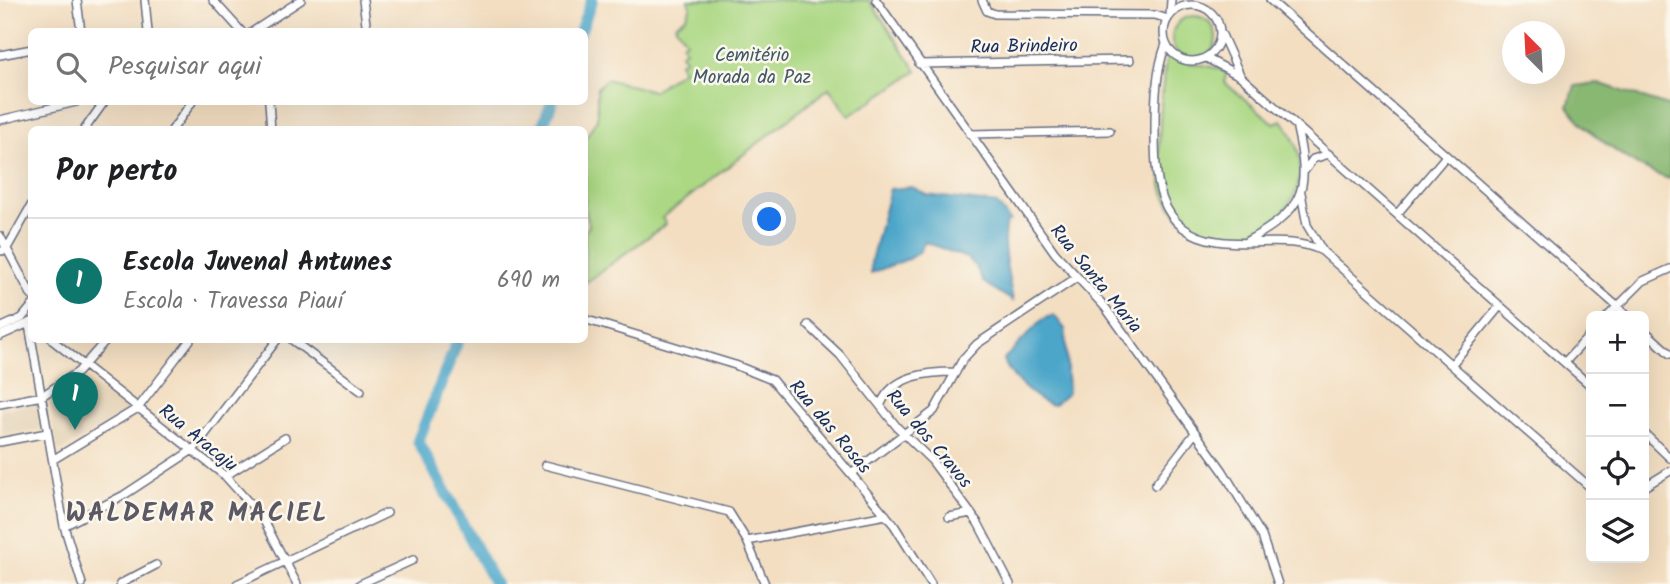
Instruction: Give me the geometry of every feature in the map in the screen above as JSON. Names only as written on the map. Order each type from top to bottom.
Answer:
[{"type":"street","points":[[77,0],[80,28]]},
{"type":"street","points":[[145,0],[148,28]]},
{"type":"street","points":[[213,0],[238,28]]},
{"type":"street","points":[[260,28],[302,0]]},
{"type":"street","points":[[363,0],[367,28]]},
{"type":"street","name":"Rua Santa Maria","points":[[876,0],[1059,260],[1105,307],[1241,497],[1262,536],[1278,584]]},
{"type":"street","points":[[982,0],[987,11],[995,14],[1169,17],[1180,8],[1192,5],[1209,10]]},
{"type":"street","points":[[1171,0],[1164,31],[1166,44],[1155,93],[1155,174],[1158,191],[1172,216],[1192,232],[1213,241],[1301,244],[1322,251]]},
{"type":"street","points":[[1206,0],[1209,10],[1219,22],[1221,33],[1240,76]]},
{"type":"street","points":[[1270,0],[1622,311]]},
{"type":"street","points":[[1166,44],[1180,59],[1191,61],[1206,58],[1217,47],[1221,33]]},
{"type":"street","points":[[0,55],[28,51]]},
{"type":"street","points":[[1206,58],[1240,76],[1586,381]]},
{"type":"street","name":"Rua Brindeiro","points":[[919,64],[1130,60]]},
{"type":"street","points":[[0,120],[63,105]]},
{"type":"street","points":[[94,105],[98,110]]},
{"type":"street","points":[[87,126],[102,105]]},
{"type":"street","points":[[175,126],[190,105]]},
{"type":"street","points":[[269,105],[270,126]]},
{"type":"street","points":[[1297,128],[1306,170]]},
{"type":"street","points":[[970,134],[1110,131]]},
{"type":"street","points":[[1329,154],[1313,159],[1306,170],[1301,192],[1307,225],[1322,251],[1586,484]]},
{"type":"street","points":[[1397,214],[1446,156]]},
{"type":"street","points":[[1247,242],[1274,225],[1301,192]]},
{"type":"street","points":[[3,251],[28,210]]},
{"type":"street","points":[[0,236],[3,251],[28,290]]},
{"type":"street","points":[[1612,311],[1643,281],[1670,270]]},
{"type":"street","points":[[850,474],[907,434],[934,411],[963,359],[985,338],[1076,278]]},
{"type":"street","points":[[1452,364],[1500,306]]},
{"type":"street","points":[[0,328],[22,318],[28,311]]},
{"type":"street","points":[[22,318],[28,322]]},
{"type":"street","name":"Rua das Rosas","points":[[588,320],[735,365],[772,380],[886,515],[913,551],[931,584]]},
{"type":"street","points":[[0,336],[28,325]]},
{"type":"street","name":"Rua dos Cravos","points":[[808,325],[840,355],[897,427],[932,461],[971,513],[1010,584]]},
{"type":"street","points":[[1649,335],[1670,354]]},
{"type":"street","points":[[1565,362],[1586,339]]},
{"type":"street","points":[[34,343],[64,526],[82,584]]},
{"type":"street","name":"Rua Aracaju","points":[[56,343],[225,476],[262,517],[297,584]]},
{"type":"street","points":[[0,404],[43,396],[86,365],[104,343]]},
{"type":"street","points":[[54,459],[138,408],[188,343]]},
{"type":"street","points":[[64,526],[133,490],[194,449],[274,343]]},
{"type":"street","points":[[296,343],[361,391]]},
{"type":"street","points":[[881,404],[890,390],[909,379],[956,372]]},
{"type":"street","points":[[0,442],[47,433]]},
{"type":"street","points":[[1156,485],[1195,433]]},
{"type":"street","points":[[1648,437],[1670,457]]},
{"type":"street","points":[[225,476],[285,438]]},
{"type":"street","points":[[545,465],[724,510],[732,515],[747,541],[765,584]]},
{"type":"street","points":[[1649,484],[1670,471]]},
{"type":"street","points":[[237,584],[387,513]]},
{"type":"street","points":[[949,517],[971,513]]},
{"type":"street","points":[[747,541],[886,515]]},
{"type":"street","points":[[360,584],[413,560]]},
{"type":"street","points":[[120,584],[156,565]]},
{"type":"shaded area","points":[[84,382],[128,409],[127,412],[61,451],[57,449],[49,401]]},
{"type":"shaded area","points":[[36,403],[41,429],[4,435],[0,410]]},
{"type":"green space","name":"Cemitério Morada da Paz","points":[[688,0],[869,0],[917,71],[849,116],[829,88],[662,218],[666,224],[588,281],[588,134],[597,119],[597,88],[606,79],[653,91],[683,70],[679,63],[685,59],[681,53],[686,50],[682,44],[686,41],[675,25],[687,16],[691,6]]},
{"type":"green space","points":[[1194,16],[1209,23],[1216,38],[1209,53],[1194,60],[1179,53],[1172,38],[1179,23]]},
{"type":"green space","points":[[1167,53],[1181,61],[1211,66],[1226,72],[1225,83],[1274,123],[1282,120],[1299,154],[1298,184],[1285,209],[1263,227],[1236,236],[1207,234],[1182,220],[1164,192],[1159,144]]},
{"type":"green space","points":[[1598,83],[1670,107],[1670,179],[1643,168],[1614,150],[1576,117],[1568,106],[1575,86]]},
{"type":"water","points":[[912,187],[927,195],[997,204],[1010,221],[1006,223],[1004,241],[1013,301],[983,282],[976,267],[967,258],[925,242],[919,252],[908,259],[871,273],[871,261],[890,189]]},
{"type":"water","points":[[1054,315],[1065,329],[1068,393],[1053,405],[1039,399],[1024,387],[1011,373],[1004,359],[1043,319]]},
{"type":"waterway","points":[[582,28],[592,0]]},
{"type":"waterway","points":[[543,126],[551,105]]},
{"type":"waterway","points":[[457,343],[418,441],[495,584]]},
{"type":"place","name":"Escola Juvenal Antunes","points":[[75,430]]},
{"type":"district","name":"WALDEMAR MACIEL","points":[[197,512]]}]
